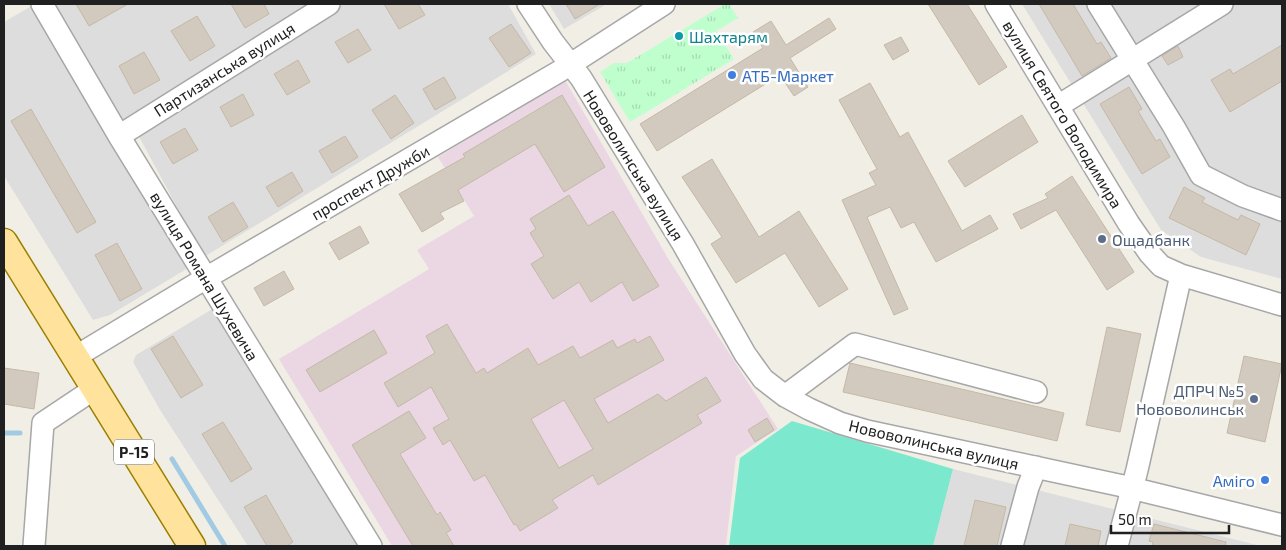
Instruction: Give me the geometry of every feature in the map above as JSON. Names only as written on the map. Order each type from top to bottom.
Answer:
[{"type":"main road","name":"Р-15","points":[[4,242],[192,546]]},
{"type":"street","name":"вулиця Романа Шухевича","points":[[42,4],[119,136],[371,546]]},
{"type":"street","name":"Партизанська вулиця","points":[[119,136],[329,4]]},
{"type":"street","name":"Нововолинська вулиця","points":[[528,4],[553,42],[581,78],[683,244],[745,354],[763,379],[785,396],[840,423],[867,431],[1132,488],[1282,525]]},
{"type":"street","name":"проспект Дружби","points":[[75,357],[570,64],[664,4]]},
{"type":"street","name":"вулиця Святого Володимира","points":[[996,4],[1129,224],[1161,266],[1181,275],[1282,304]]},
{"type":"street","points":[[1098,4],[1200,175],[1243,196],[1282,210]]},
{"type":"street","points":[[1058,106],[1222,4]]},
{"type":"street","points":[[1117,546],[1181,275]]},
{"type":"street","points":[[785,396],[855,344],[1036,392]]},
{"type":"street","points":[[34,546],[43,423],[94,389]]},
{"type":"street","points":[[1012,546],[1028,487],[1036,467]]},
{"type":"shaded area","points":[[35,4],[193,265],[110,315],[93,320],[4,176],[4,22]]},
{"type":"shaded area","points":[[52,4],[314,4],[123,120]]},
{"type":"shaded area","points":[[343,4],[508,4],[536,54],[204,257],[136,131]]},
{"type":"shaded area","points":[[549,4],[607,4],[564,29]]},
{"type":"shaded area","points":[[1022,4],[1282,4],[1282,279],[1201,257],[1161,230]]},
{"type":"shaded area","points":[[565,80],[669,260],[778,429],[736,456],[726,546],[392,546],[279,359],[429,269],[417,250],[474,216],[438,157]]},
{"type":"shaded area","points":[[219,305],[362,546],[248,546],[160,410],[133,362],[136,355]]},
{"type":"shaded area","points":[[953,469],[1261,546],[933,546]]},
{"type":"green space","points":[[725,4],[729,4],[738,18],[716,31],[734,59],[630,122],[600,72],[614,63],[627,63]]},
{"type":"green space","points":[[792,421],[953,469],[933,546],[729,546],[740,458]]},
{"type":"building","points":[[76,4],[128,4],[89,26]]},
{"type":"building","points":[[231,4],[264,4],[269,14],[245,28]]},
{"type":"building","points":[[384,4],[418,4],[425,15],[399,29]]},
{"type":"building","points":[[566,4],[600,4],[575,19]]},
{"type":"building","points":[[928,4],[967,4],[1007,67],[979,85]]},
{"type":"building","points":[[1039,4],[1073,4],[1097,44],[1101,42],[1111,58],[1082,76]]},
{"type":"building","points":[[197,16],[215,46],[190,61],[171,31]]},
{"type":"building","points":[[829,18],[836,29],[790,58],[808,87],[794,96],[780,75],[657,151],[640,124],[763,48],[753,32],[771,21],[786,45]]},
{"type":"building","points":[[511,24],[531,53],[509,67],[489,38]]},
{"type":"building","points":[[358,29],[371,50],[348,63],[335,42]]},
{"type":"building","points":[[901,37],[909,51],[893,60],[884,45]]},
{"type":"building","points":[[1282,45],[1282,81],[1230,112],[1211,80],[1230,69],[1233,74]]},
{"type":"building","points":[[1178,46],[1183,57],[1168,65],[1162,56]]},
{"type":"building","points":[[144,52],[160,80],[134,94],[119,66]]},
{"type":"building","points":[[298,60],[310,82],[287,95],[274,74]]},
{"type":"building","points":[[444,77],[456,98],[435,110],[423,89]]},
{"type":"building","points":[[870,83],[900,137],[908,132],[962,231],[990,215],[998,229],[936,262],[914,222],[901,228],[890,207],[867,217],[908,309],[894,315],[842,200],[876,185],[869,173],[877,169],[839,100]]},
{"type":"building","points":[[1129,87],[1142,109],[1138,111],[1156,141],[1160,139],[1170,157],[1142,174],[1100,104]]},
{"type":"building","points":[[243,94],[254,115],[231,127],[220,107]]},
{"type":"building","points":[[395,95],[414,123],[391,139],[372,110]]},
{"type":"building","points":[[562,95],[605,167],[564,192],[535,144],[458,190],[464,201],[440,213],[444,219],[422,232],[399,194],[465,157],[463,154]]},
{"type":"building","points":[[31,109],[96,222],[77,233],[11,121]]},
{"type":"building","points":[[1022,115],[1038,142],[965,187],[948,161]]},
{"type":"building","points":[[185,128],[198,150],[173,164],[160,142]]},
{"type":"building","points":[[345,136],[358,157],[332,173],[319,151]]},
{"type":"building","points":[[712,159],[759,237],[799,211],[848,289],[819,307],[785,253],[736,283],[711,244],[722,237],[682,177]]},
{"type":"building","points":[[292,172],[303,191],[278,207],[266,187]]},
{"type":"building","points":[[1072,176],[1134,272],[1107,290],[1056,210],[1021,229],[1013,214],[1048,198],[1045,194]]},
{"type":"building","points":[[1184,187],[1205,198],[1202,202],[1238,220],[1241,215],[1260,224],[1246,255],[1169,218]]},
{"type":"building","points":[[569,195],[588,226],[613,211],[659,286],[633,301],[622,282],[591,302],[579,282],[553,299],[531,264],[544,256],[530,233],[536,229],[530,219]]},
{"type":"building","points":[[233,202],[248,227],[223,242],[208,217]]},
{"type":"building","points":[[360,226],[369,243],[339,260],[329,243]]},
{"type":"building","points":[[117,243],[142,289],[120,301],[95,255]]},
{"type":"building","points":[[284,271],[294,289],[264,306],[254,288]]},
{"type":"building","points":[[447,324],[476,373],[484,368],[487,373],[528,348],[538,365],[573,346],[580,358],[613,340],[617,348],[635,339],[637,343],[650,336],[664,360],[594,399],[608,423],[658,394],[666,401],[706,377],[721,401],[697,415],[702,423],[598,485],[593,475],[552,500],[558,508],[520,531],[516,524],[514,525],[485,475],[474,481],[450,440],[443,445],[433,428],[449,419],[431,387],[398,407],[384,383],[435,353],[426,336]],"holes":[[[564,400],[593,449],[559,468],[531,419]]]},
{"type":"building","points":[[1107,327],[1141,334],[1120,432],[1086,425]]},
{"type":"building","points":[[374,330],[387,353],[320,392],[306,370]]},
{"type":"building","points":[[173,336],[203,385],[181,398],[151,349]]},
{"type":"building","name":"ДПРЧ №5 Нововолинськ","points":[[1244,356],[1282,364],[1265,442],[1227,433]]},
{"type":"building","points":[[850,363],[1064,413],[1057,441],[843,392]]},
{"type":"building","points":[[4,368],[39,373],[34,409],[4,404]]},
{"type":"building","points":[[409,411],[426,438],[400,454],[437,515],[440,512],[451,530],[446,533],[454,546],[413,546],[352,445]]},
{"type":"building","points":[[767,418],[774,430],[755,442],[748,430]]},
{"type":"building","points":[[223,422],[252,469],[231,482],[202,434]]},
{"type":"building","points":[[266,495],[293,542],[287,546],[267,546],[244,507]]},
{"type":"building","points":[[975,500],[1006,507],[997,546],[964,546]]},
{"type":"building","points":[[1070,524],[1101,531],[1098,546],[1065,546]]},
{"type":"building","points":[[1154,524],[1226,542],[1225,546],[1152,546],[1153,542],[1149,541]]},
{"type":"waterway","points":[[4,433],[20,433]]},
{"type":"waterway","points":[[172,459],[225,546]]},
{"type":"place","name":"Шахтарям","points":[[679,36]]},
{"type":"place","name":"АТБ-Маркет","points":[[732,75]]},
{"type":"place","name":"Ощадбанк","points":[[1102,239]]},
{"type":"place","name":"ДПРЧ №5 Нововолинськ","points":[[1254,399]]},
{"type":"place","name":"Аміго","points":[[1265,480]]}]
